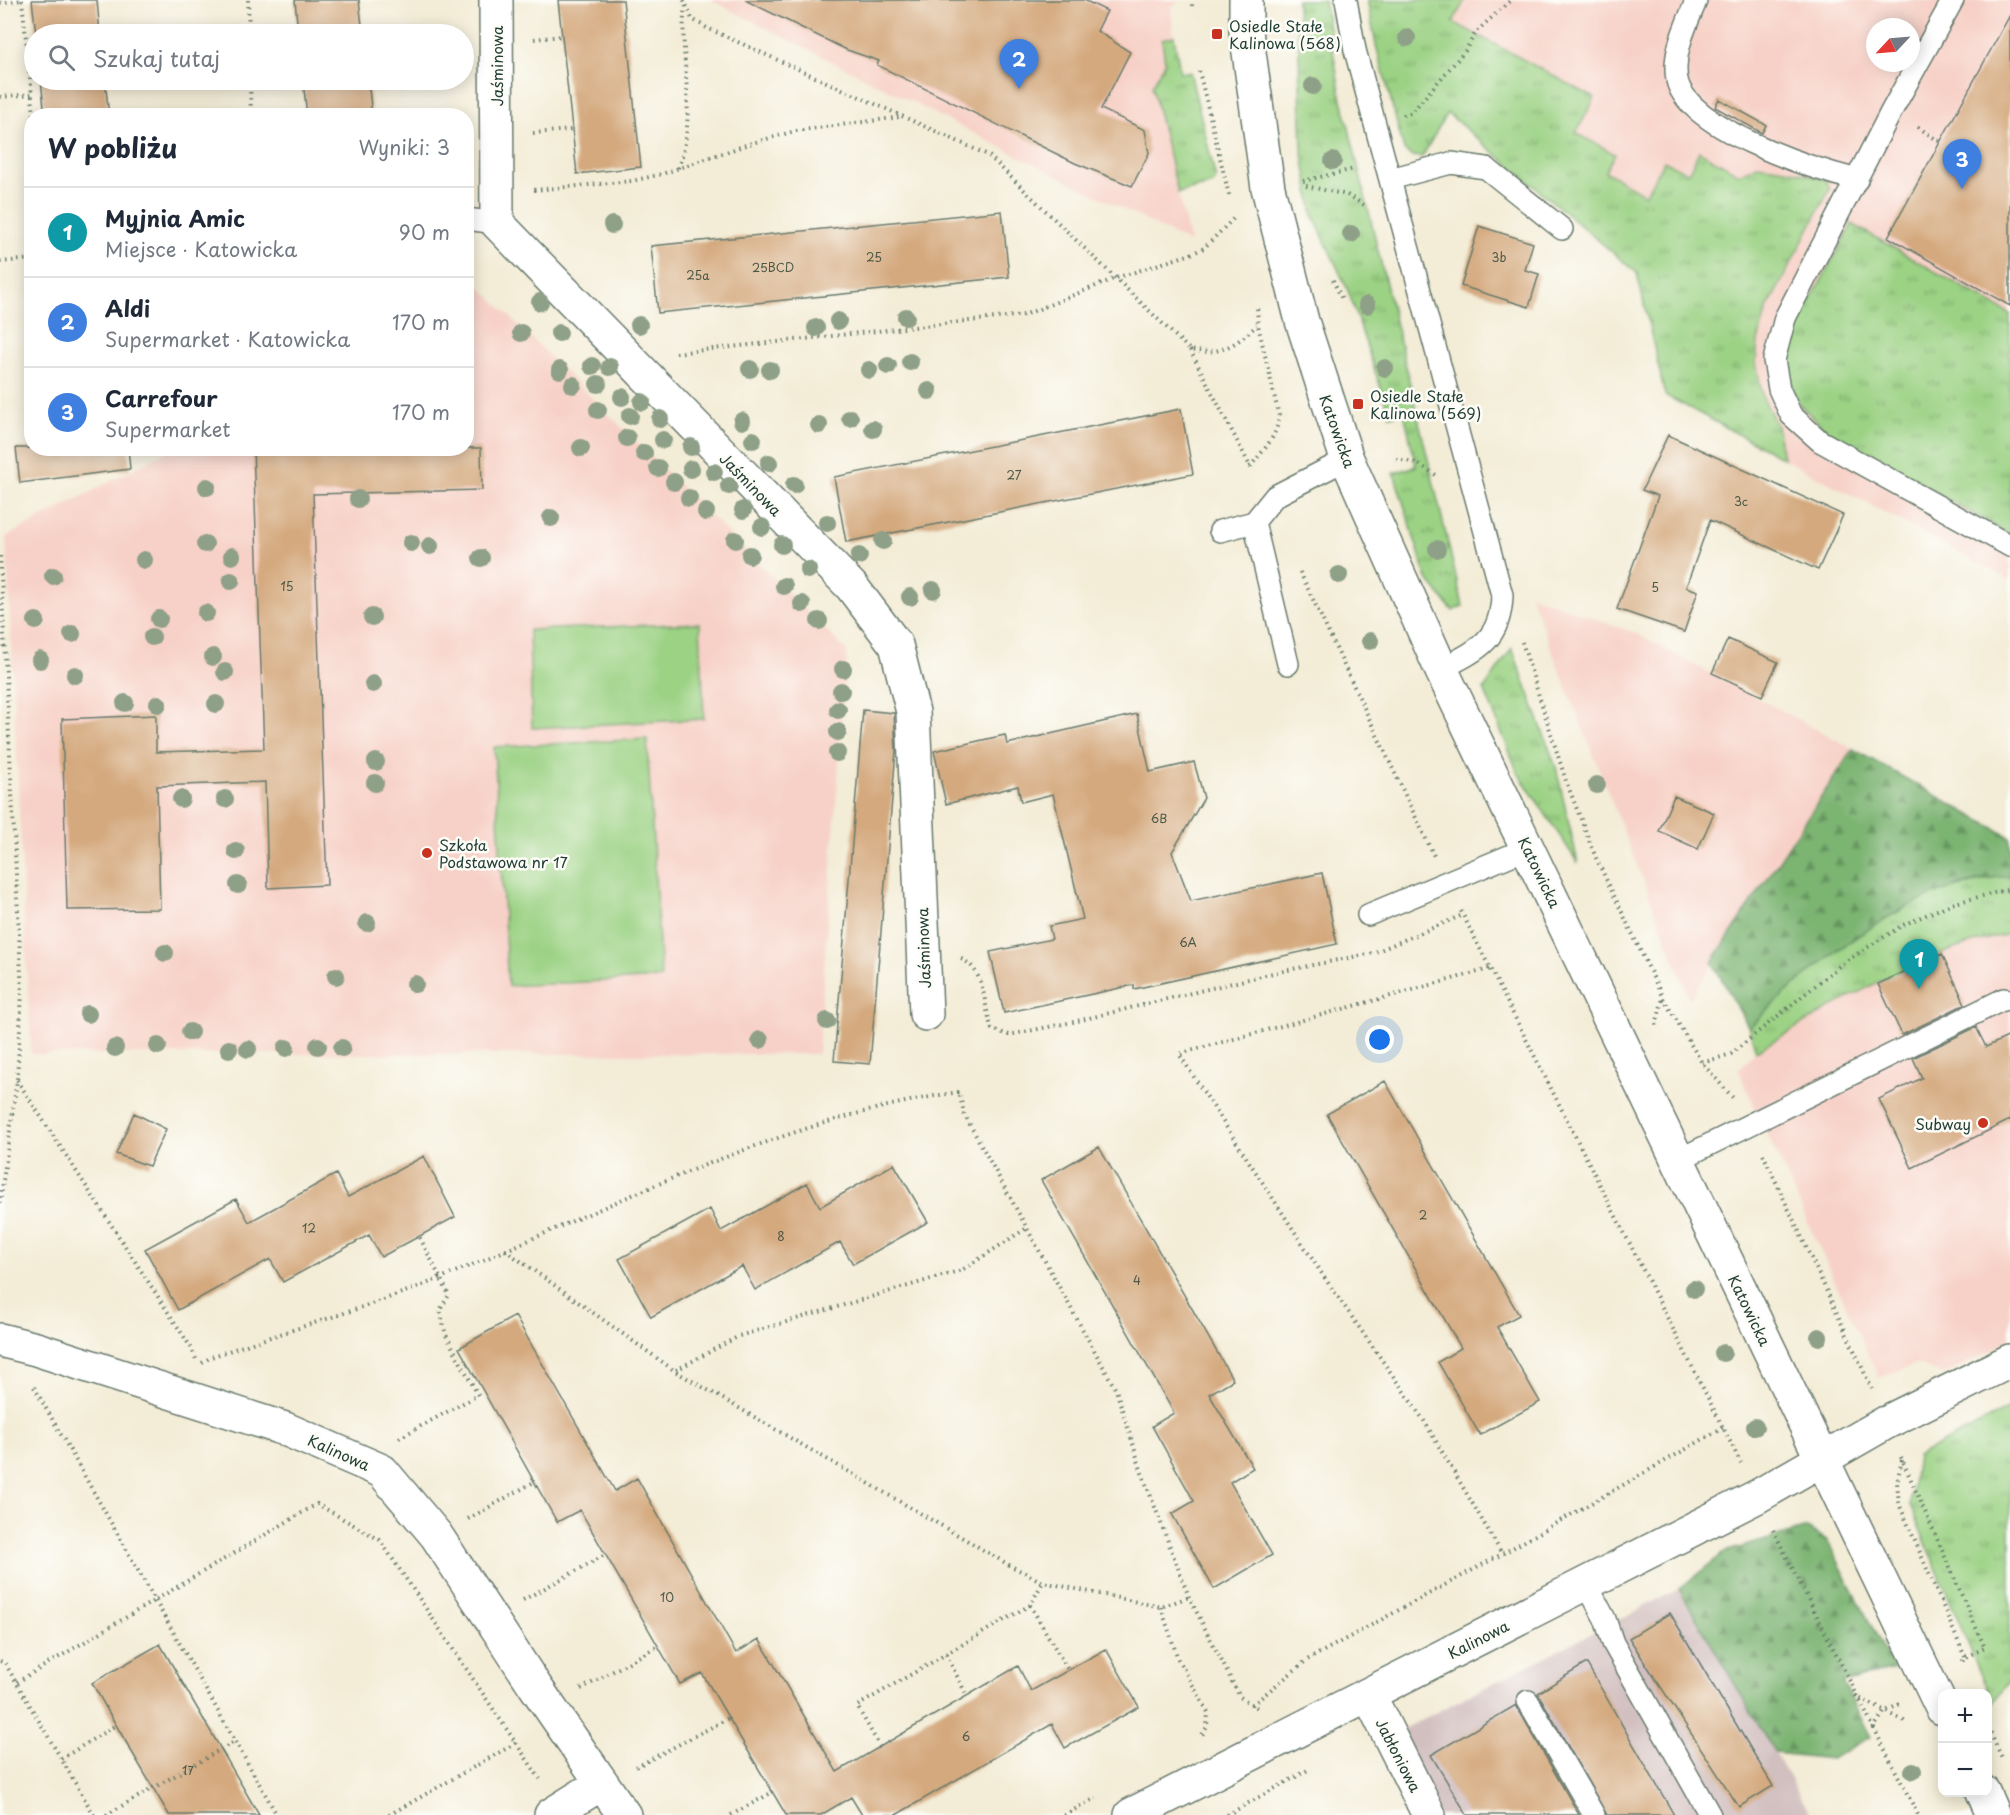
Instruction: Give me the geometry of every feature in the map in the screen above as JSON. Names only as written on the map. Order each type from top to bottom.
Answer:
[{"type":"street","name":"Jaśminowa","points":[[496,0],[482,221],[852,587],[896,645],[913,712],[926,1014]]},
{"type":"street","name":"Katowicka","points":[[1246,0],[1246,32],[1268,188],[1305,332],[1347,459],[1441,669],[1938,1700]]},
{"type":"street","name":"Kalinowa","points":[[0,1340],[36,1349],[285,1429],[382,1471],[436,1534],[535,1686],[616,1777],[624,1815]]},
{"type":"street","name":"Kalinowa","points":[[1131,1815],[1758,1496],[1887,1422],[2010,1361]]},
{"type":"street","name":"Jabłoniowa","points":[[1369,1695],[1429,1815]]},
{"type":"street","points":[[555,1812],[616,1777]]},
{"type":"street","points":[[1985,1797],[1993,1815]]},
{"type":"lane","points":[[1346,0],[1355,50],[1374,123],[1502,595],[1499,620],[1487,641],[1441,669]]},
{"type":"lane","points":[[1953,0],[1785,318],[1774,360],[1779,389],[1791,415],[1820,441],[2010,546]]},
{"type":"lane","points":[[1696,1],[1678,45],[1677,82],[1686,98],[1705,115],[1757,146],[1789,160],[1857,180]]},
{"type":"lane","points":[[1390,179],[1451,163],[1486,168],[1562,229]]},
{"type":"lane","points":[[1220,531],[1254,522],[1275,496],[1291,485],[1347,459]]},
{"type":"lane","points":[[1254,522],[1288,664]]},
{"type":"lane","points":[[1368,915],[1528,848]]},
{"type":"lane","points":[[1678,1160],[2004,999],[2010,1000]]},
{"type":"lane","points":[[1586,1583],[1605,1619],[1613,1643],[1710,1815]]},
{"type":"lane","points":[[1528,1701],[1594,1815]]},
{"type":"path","points":[[0,3],[22,0],[25,24]]},
{"type":"path","points":[[248,0],[249,24]]},
{"type":"path","points":[[678,168],[687,145],[687,90],[682,30],[684,0]]},
{"type":"path","points":[[1192,0],[1192,6]]},
{"type":"path","points":[[1374,123],[1412,113],[1465,51],[1476,32],[1511,0]]},
{"type":"path","points":[[685,6],[692,19],[716,33],[988,154],[1190,350],[1269,506]]},
{"type":"path","points":[[1199,71],[1228,195]]},
{"type":"path","points":[[32,90],[33,108]]},
{"type":"path","points":[[250,90],[251,108]]},
{"type":"path","points":[[0,97],[32,94]]},
{"type":"path","points":[[524,190],[632,181],[795,131],[903,117]]},
{"type":"path","points":[[521,134],[571,130]]},
{"type":"path","points":[[1297,183],[1361,167]]},
{"type":"path","points":[[666,353],[1015,316],[1204,248],[1234,218]]},
{"type":"path","points":[[0,262],[24,260]]},
{"type":"path","points":[[1190,350],[1214,353],[1227,350],[1239,343],[1258,325],[1279,416],[1278,428],[1273,439],[1250,467]]},
{"type":"path","points":[[1396,459],[1417,463],[1445,482]]},
{"type":"path","points":[[0,556],[21,982],[17,1080],[0,1203]]},
{"type":"path","points":[[1300,570],[1447,883],[1758,1496],[1855,1695],[1918,1815]]},
{"type":"path","points":[[1902,1460],[1897,1482],[1899,1504],[1965,1658],[1985,1648],[1887,1422],[1749,1124],[1732,1095],[1702,1064],[1731,1054],[1834,970],[1903,925],[1951,904],[2010,889]]},
{"type":"path","points":[[924,946],[972,965],[979,977],[992,1029],[1009,1035],[1073,1022],[1273,973],[1373,953],[1463,915]]},
{"type":"path","points":[[1490,969],[1179,1054],[1306,1249],[1423,1419],[1502,1554]]},
{"type":"path","points":[[17,1080],[192,1349],[199,1365],[211,1357],[441,1278],[768,1140],[915,1098],[959,1092],[964,1114],[1116,1390],[1142,1473],[1188,1597],[1240,1697],[1252,1705],[1277,1715],[1288,1736]]},
{"type":"path","points":[[675,1371],[739,1336],[962,1270],[1027,1228]]},
{"type":"path","points":[[390,1443],[478,1395],[446,1335],[440,1310],[449,1295],[419,1236]]},
{"type":"path","points":[[505,1250],[675,1371],[1043,1582],[1161,1607],[1188,1597]]},
{"type":"path","points":[[33,1383],[35,1393],[277,1815]]},
{"type":"path","points":[[1252,1705],[1307,1660],[1502,1554],[1723,1428]]},
{"type":"path","points":[[464,1520],[534,1482]]},
{"type":"path","points":[[17,1683],[318,1504],[380,1540],[516,1743],[555,1812]]},
{"type":"path","points":[[517,1603],[605,1555]]},
{"type":"path","points":[[880,1747],[857,1706],[1030,1605],[1043,1582]]},
{"type":"path","points":[[1030,1605],[1068,1670]]},
{"type":"path","points":[[1161,1607],[1179,1659],[1208,1712],[1207,1727],[1200,1739]]},
{"type":"path","points":[[577,1691],[658,1646]]},
{"type":"path","points":[[946,1654],[967,1696]]},
{"type":"path","points":[[0,1660],[5,1663],[94,1815]]},
{"type":"path","points":[[1855,1695],[1913,1724]]},
{"type":"path","points":[[616,1777],[729,1718]]},
{"type":"path","points":[[61,1759],[116,1725]]},
{"type":"path","points":[[1992,1736],[2006,1765]]},
{"type":"path","points":[[106,1815],[234,1742]]},
{"type":"path","points":[[389,1815],[516,1743]]},
{"type":"path","points":[[731,1815],[773,1792]]},
{"type":"path","points":[[1064,1815],[1105,1794]]},
{"type":"shaded area","points":[[711,0],[1179,0],[1171,9],[1174,36],[1162,40],[1165,62],[1152,86],[1190,243]]},
{"type":"shaded area","points":[[1465,0],[2010,0],[2010,580],[1665,395],[1637,273],[1447,113],[1452,22]]},
{"type":"shaded area","name":"Szkoła Podstawowa nr 17","points":[[474,281],[847,651],[818,1054],[31,1054],[6,537],[158,456],[474,456]]},
{"type":"shaded area","points":[[1530,595],[1635,633],[1853,749],[1690,999]]},
{"type":"shaded area","points":[[2010,909],[2010,1342],[1943,1375],[1916,1364],[1879,1378],[1738,1070],[1783,1023]]},
{"type":"shaded area","points":[[1679,1589],[1811,1815],[1430,1815],[1383,1739]]},
{"type":"green space","points":[[1297,0],[1324,0],[1340,91],[1463,606],[1453,611],[1427,579],[1394,473],[1416,466],[1404,412],[1390,416],[1349,293],[1313,215],[1302,148]]},
{"type":"green space","points":[[1367,0],[1465,0],[1453,22],[1595,98],[1576,133],[1615,154],[1605,171],[1645,195],[1664,161],[1688,173],[1699,151],[1739,174],[1757,165],[1792,170],[1826,180],[1830,189],[1767,309],[1758,341],[1756,363],[1763,398],[1777,426],[1783,458],[1665,395],[1637,273],[1447,113],[1422,157],[1412,156],[1404,150],[1376,45]]},
{"type":"green space","points":[[1174,36],[1180,72],[1190,72],[1216,179],[1213,184],[1178,193],[1152,86],[1165,62],[1162,39]]},
{"type":"green space","points":[[1852,224],[2010,314],[2010,535],[1826,430],[1800,405],[1790,383],[1788,359],[1797,325]]},
{"type":"green space","points":[[700,623],[704,719],[532,728],[529,630]]},
{"type":"green space","points":[[1512,648],[1556,767],[1578,863],[1518,773],[1484,689]]},
{"type":"green space","points":[[647,739],[661,978],[508,986],[494,747]]},
{"type":"green space","points":[[1853,749],[2010,837],[2010,876],[1974,882],[1938,893],[1902,909],[1835,952],[1749,1028],[1712,962]]},
{"type":"green space","points":[[2000,876],[2010,876],[2010,934],[1976,942],[1911,966],[1848,998],[1756,1051],[1749,1028],[1792,987],[1840,948],[1893,914],[1920,901],[1947,890]]},
{"type":"green space","points":[[2010,1408],[2010,1680],[1993,1704],[1992,1689],[1987,1689],[1910,1505],[1917,1456]]},
{"type":"green space","points":[[1807,1528],[1827,1540],[1894,1669],[1843,1683],[1871,1737],[1831,1759],[1775,1753],[1679,1589],[1725,1552]]},
{"type":"building","points":[[32,0],[97,0],[99,24],[35,24]]},
{"type":"building","points":[[295,0],[359,0],[362,24],[297,24]]},
{"type":"building","points":[[558,0],[623,0],[641,167],[577,174]]},
{"type":"building","points":[[745,0],[1084,0],[1107,11],[1097,31],[1130,52],[1101,109],[1145,130],[1149,153],[1132,186],[1075,163],[877,65],[879,61],[847,50]]},
{"type":"building","points":[[2010,15],[2010,306],[1888,237]]},
{"type":"building","points":[[42,90],[106,90],[108,108],[44,108]]},
{"type":"building","points":[[304,90],[369,90],[371,108],[306,108]]},
{"type":"building","points":[[1719,99],[1766,125],[1762,133],[1715,107]]},
{"type":"building","points":[[1002,211],[1009,277],[658,313],[651,246]]},
{"type":"building","points":[[1479,226],[1533,243],[1525,270],[1539,274],[1529,307],[1461,286]]},
{"type":"building","points":[[1181,409],[1193,474],[846,542],[834,477]]},
{"type":"building","points":[[1668,435],[1843,515],[1818,570],[1710,520],[1686,587],[1698,591],[1684,632],[1617,609],[1658,496],[1642,490]]},
{"type":"building","points":[[16,448],[24,448],[24,456],[129,456],[130,469],[20,483]]},
{"type":"building","points":[[474,448],[481,448],[482,490],[313,494],[327,885],[268,888],[265,782],[157,786],[160,909],[67,910],[62,719],[156,715],[156,752],[264,749],[253,456],[474,456]]},
{"type":"building","points":[[1728,639],[1778,662],[1762,696],[1712,673]]},
{"type":"building","points":[[863,710],[894,713],[896,750],[870,1064],[834,1061]]},
{"type":"building","points":[[1137,714],[1150,772],[1194,762],[1204,798],[1172,852],[1191,901],[1322,873],[1337,944],[1134,989],[1134,985],[1004,1013],[990,952],[1052,939],[1049,926],[1083,919],[1053,794],[1021,802],[1018,786],[946,804],[934,751],[1005,735],[1007,744]]},
{"type":"building","points":[[1674,796],[1714,813],[1698,849],[1659,831]]},
{"type":"building","points":[[1942,954],[1965,1004],[1902,1035],[1878,984]]},
{"type":"building","points":[[1976,1027],[1986,1047],[2010,1036],[2010,1120],[1912,1168],[1879,1099],[1922,1078],[1913,1058]]},
{"type":"building","points":[[1385,1081],[1519,1315],[1497,1327],[1540,1402],[1480,1435],[1438,1362],[1461,1348],[1327,1114]]},
{"type":"building","points":[[134,1113],[166,1129],[149,1166],[116,1154]]},
{"type":"building","points":[[1099,1147],[1233,1380],[1209,1394],[1253,1468],[1230,1482],[1272,1555],[1214,1589],[1172,1514],[1194,1501],[1152,1426],[1174,1413],[1041,1180]]},
{"type":"building","points":[[424,1156],[455,1217],[381,1257],[369,1235],[283,1282],[270,1259],[178,1310],[145,1249],[236,1199],[249,1222],[336,1174],[348,1197]]},
{"type":"building","points":[[894,1164],[928,1222],[853,1264],[840,1242],[755,1290],[742,1266],[651,1317],[619,1259],[710,1209],[721,1231],[807,1183],[820,1207]]},
{"type":"building","points":[[515,1316],[615,1491],[637,1478],[736,1653],[759,1639],[837,1772],[1018,1666],[1031,1691],[1106,1649],[1139,1707],[1065,1748],[1052,1724],[896,1815],[862,1815],[851,1797],[821,1815],[786,1815],[702,1673],[680,1684],[580,1510],[557,1522],[459,1348]]},
{"type":"building","points":[[1670,1613],[1773,1786],[1739,1807],[1629,1638]]},
{"type":"building","points":[[160,1644],[259,1815],[169,1815],[116,1725],[92,1683]]},
{"type":"building","points":[[1585,1664],[1674,1815],[1607,1815],[1538,1693]]},
{"type":"building","points":[[1516,1705],[1579,1815],[1467,1815],[1431,1755]]},
{"type":"place","name":"Osiedle Stałe Kalinowa (568)","points":[[1217,34]]},
{"type":"place","name":"Aldi","points":[[1019,89]]},
{"type":"place","name":"Carrefour","points":[[1962,189]]},
{"type":"place","name":"Osiedle Stałe Kalinowa (569)","points":[[1358,404]]},
{"type":"place","name":"Szkoła Podstawowa nr 17","points":[[427,853]]},
{"type":"place","name":"Myjnia Amic","points":[[1919,989]]},
{"type":"place","name":"Subway","points":[[1983,1123]]}]
